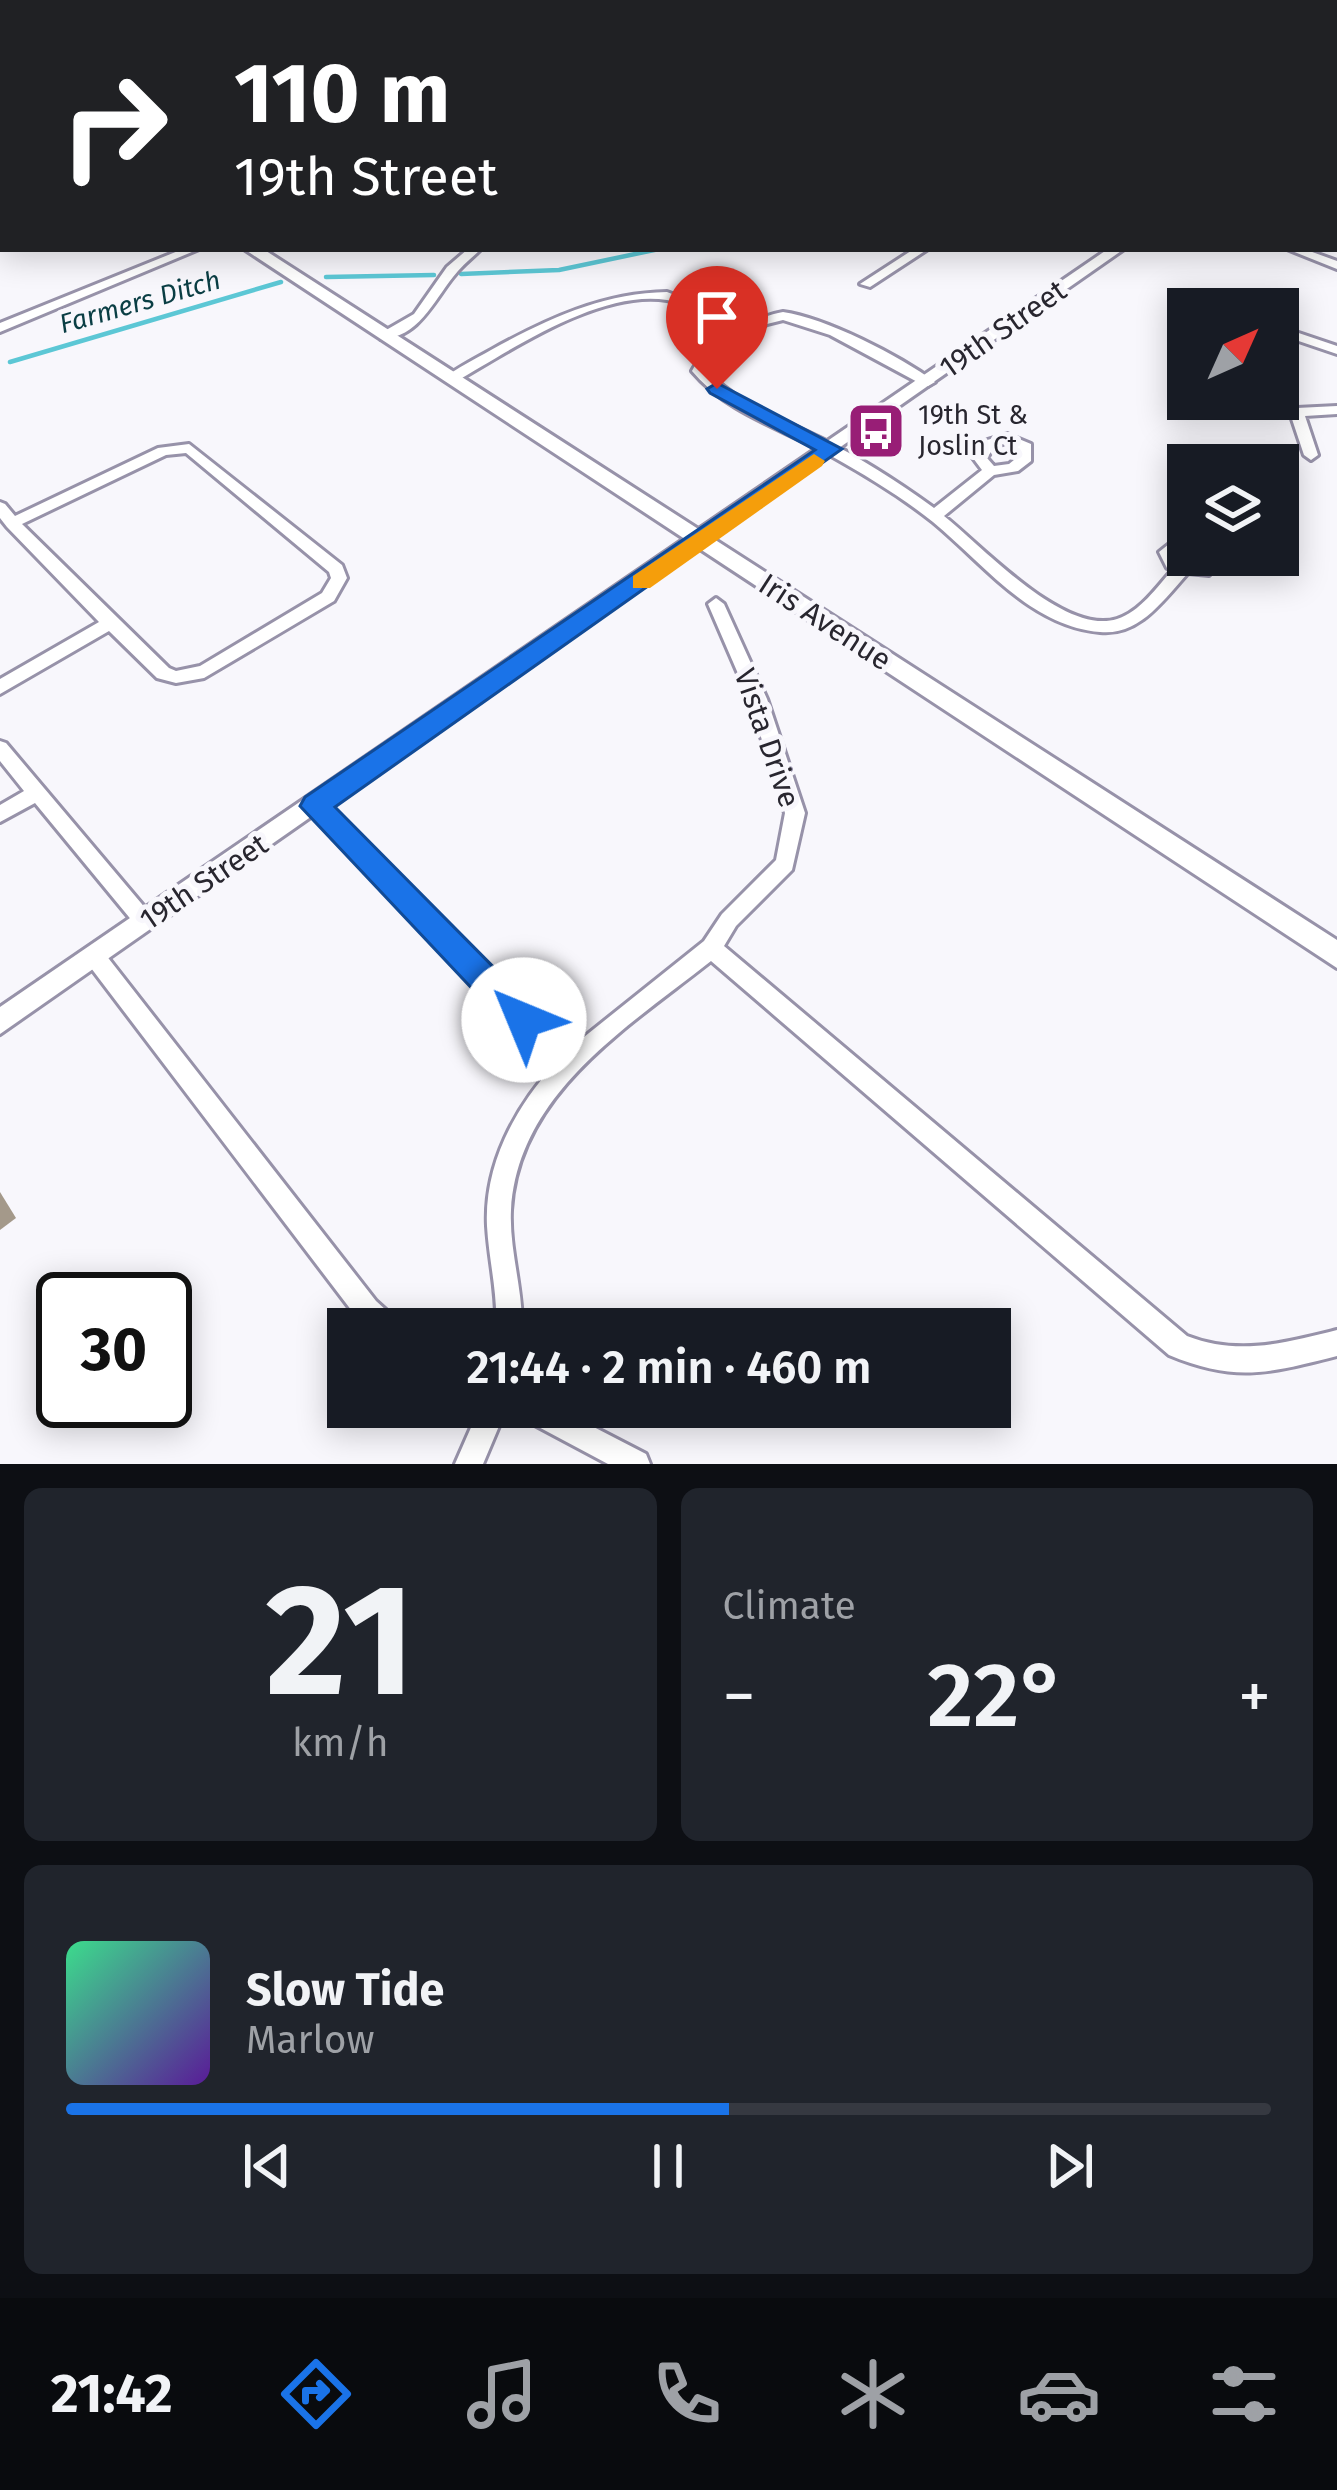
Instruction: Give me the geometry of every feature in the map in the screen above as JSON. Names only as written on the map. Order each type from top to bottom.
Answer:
[{"type":"main road","name":"Iris Avenue","points":[[258,252],[1337,955]]},
{"type":"street","points":[[0,328],[186,252]]},
{"type":"street","points":[[386,336],[419,317],[451,270],[472,252]]},
{"type":"street","points":[[866,284],[917,252]]},
{"type":"street","name":"19th Street","points":[[0,1022],[1114,252]]},
{"type":"street","points":[[1301,252],[1337,265]]},
{"type":"street","points":[[450,379],[584,310],[662,293],[695,305]]},
{"type":"street","points":[[928,382],[812,324],[784,316],[762,323],[702,360],[699,371],[717,389],[831,449],[934,516],[1024,592],[1096,626],[1127,623],[1175,576]]},
{"type":"street","points":[[1299,337],[1337,350]]},
{"type":"street","points":[[1299,412],[1337,410]]},
{"type":"street","points":[[1299,418],[1311,454]]},
{"type":"street","points":[[0,507],[13,523],[110,623],[164,673],[190,676],[328,597],[339,578],[336,569],[189,448],[163,451],[13,523]]},
{"type":"street","points":[[934,516],[990,471]]},
{"type":"street","name":"Vista Drive","points":[[507,1308],[499,1215],[504,1165],[534,1100],[711,948],[729,920],[784,864],[795,813],[758,699],[716,604]]},
{"type":"street","points":[[0,686],[110,623]]},
{"type":"street","points":[[0,748],[145,922]]},
{"type":"street","points":[[0,814],[36,793]]},
{"type":"street","points":[[315,806],[570,1065]]},
{"type":"street","points":[[711,948],[1178,1346],[1208,1360],[1238,1365],[1337,1342]]},
{"type":"street","points":[[95,957],[365,1308]]},
{"type":"street","points":[[469,1464],[485,1428]]},
{"type":"street","points":[[567,1428],[636,1464]]},
{"type":"waterway","name":"Farmers Ditch","points":[[461,274],[559,270],[645,252]]},
{"type":"waterway","name":"Farmers Ditch","points":[[326,277],[434,275]]},
{"type":"waterway","name":"Farmers Ditch","points":[[10,362],[281,282]]},
{"type":"slow traffic","points":[[641,582],[814,461]]},
{"type":"place","name":"19th St & Joslin Ct","points":[[876,431]]},
{"type":"route","points":[[524,1020],[315,806],[831,449],[717,389]]}]
